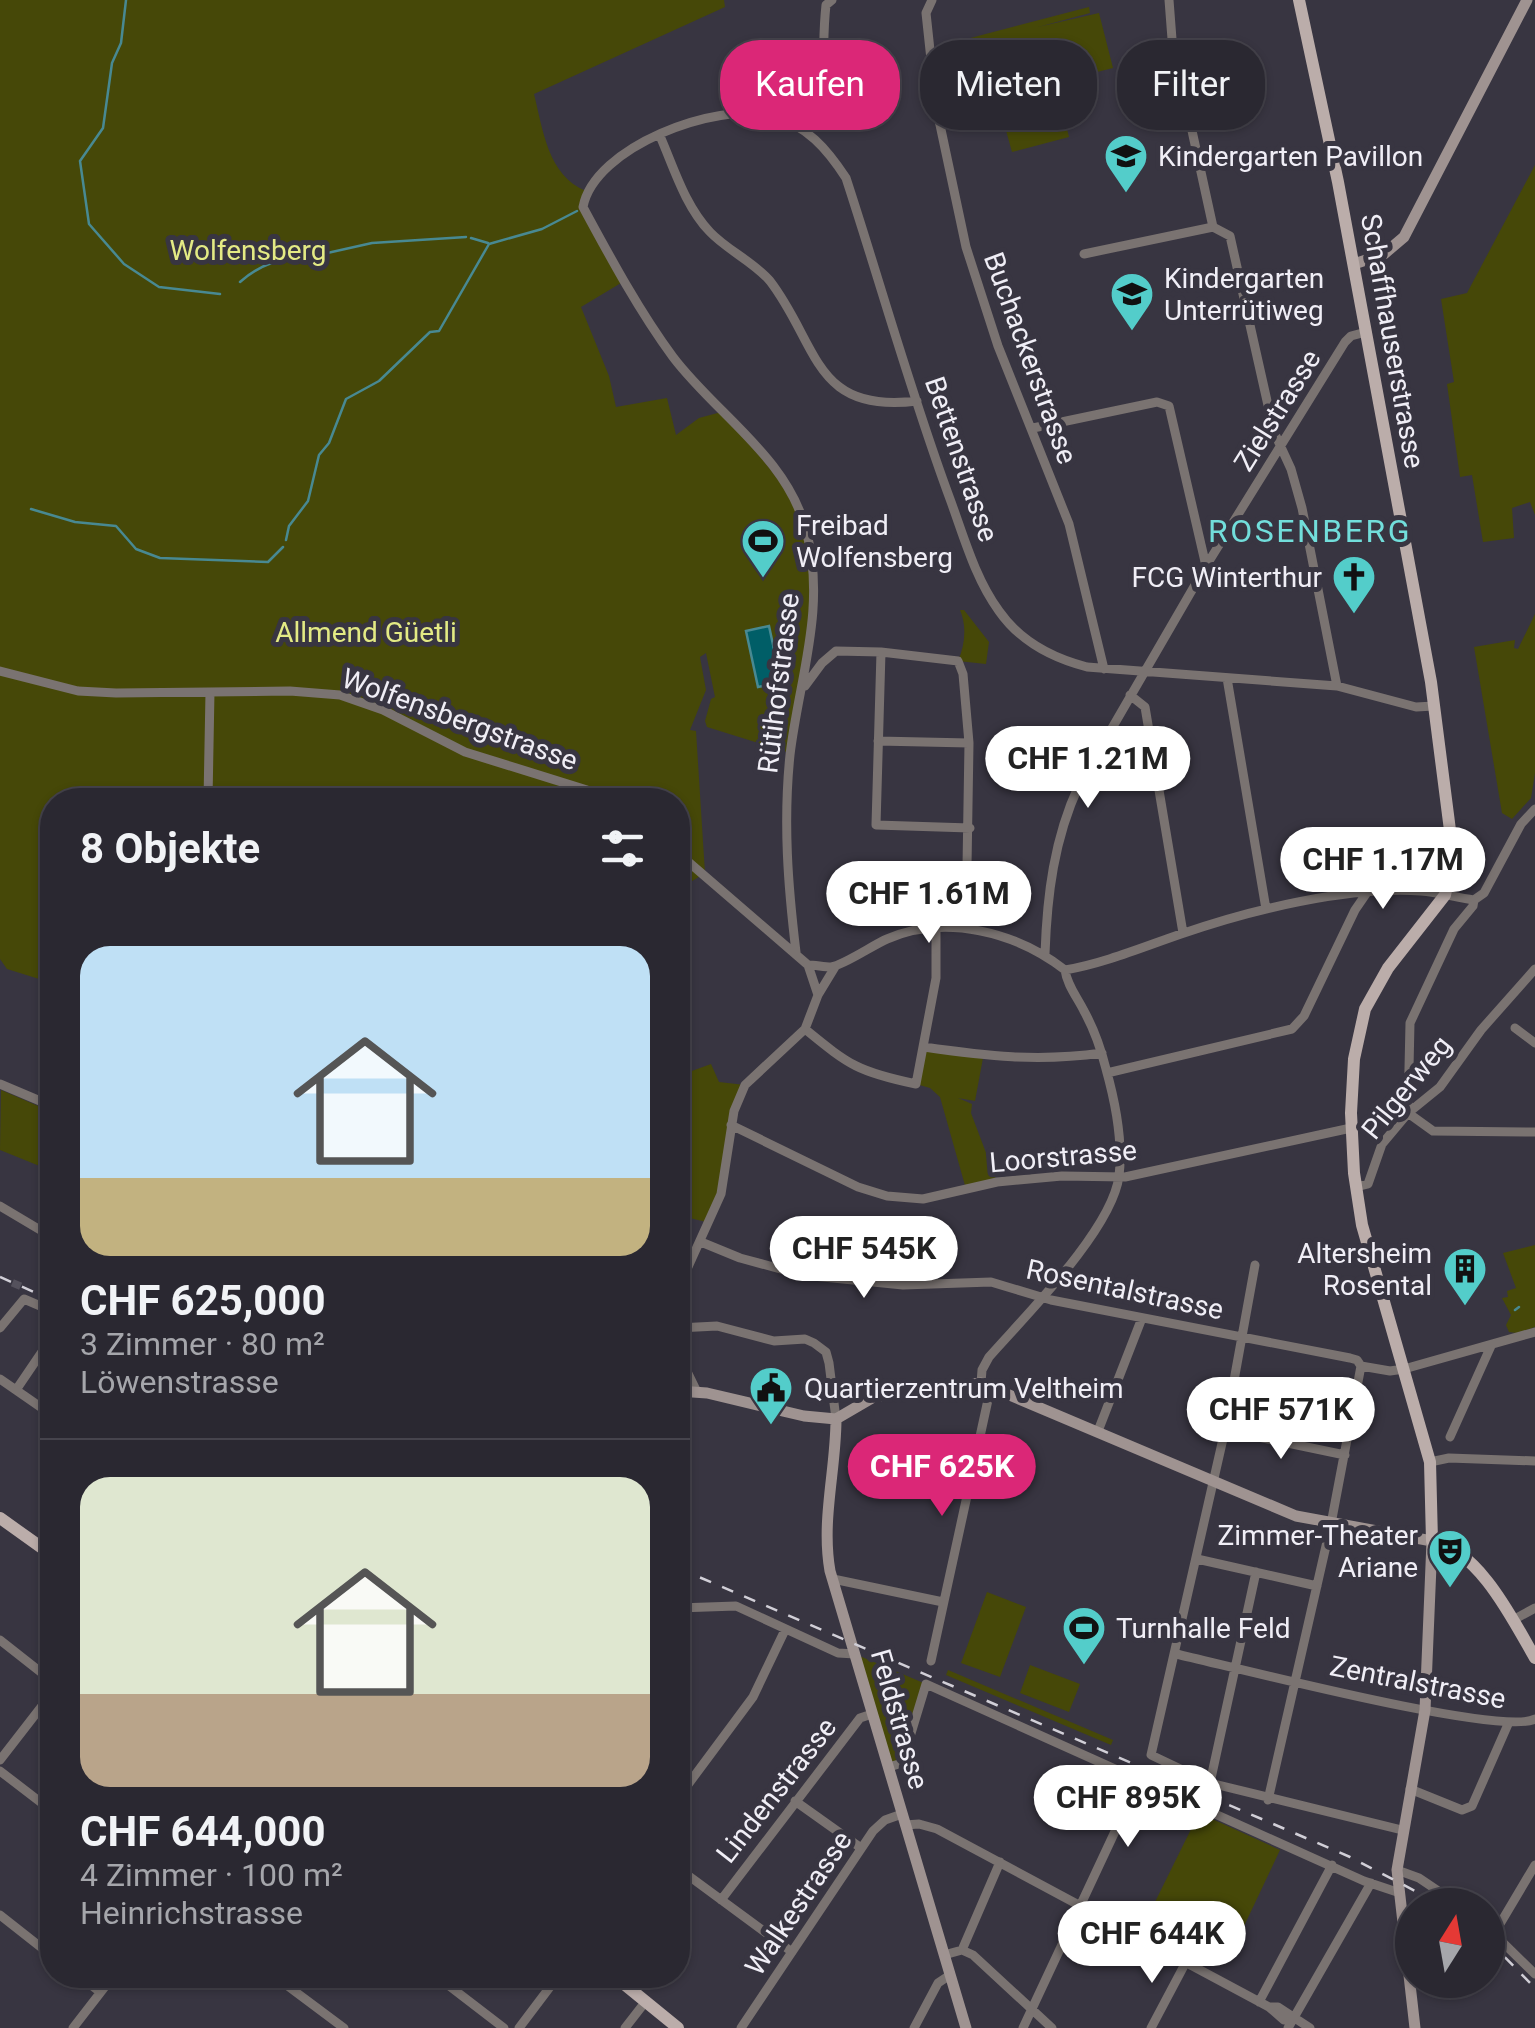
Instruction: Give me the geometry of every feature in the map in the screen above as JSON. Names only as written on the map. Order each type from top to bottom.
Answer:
[{"type":"main road","name":"Schaffhauserstrasse","points":[[1300,0],[1354,264],[1434,706],[1451,838],[1452,862],[1445,895]]},
{"type":"main road","points":[[1445,895],[1379,981],[1365,1009],[1354,1059],[1351,1128],[1356,1187],[1366,1244],[1430,1462],[1432,1542],[1451,1547],[1480,1574],[1535,1658]]},
{"type":"main road","points":[[0,1518],[40,1546]]},
{"type":"main road","points":[[630,1988],[678,2028]]},
{"type":"street","points":[[824,40],[826,5],[832,0]]},
{"type":"street","name":"Buchackerstrasse","points":[[932,0],[926,13],[929,46],[955,201],[979,293],[1069,524],[1104,668]]},
{"type":"street","points":[[1169,0],[1172,39],[1213,227]]},
{"type":"street","points":[[1354,264],[1384,254],[1404,236],[1527,0]]},
{"type":"street","points":[[720,115],[660,136],[697,215],[710,232],[768,279],[830,382],[864,400],[917,402]]},
{"type":"street","name":"Bettenstrasse","points":[[806,130],[828,151],[846,178],[917,402],[972,558],[1000,614],[1018,633],[1045,652],[1075,664],[1337,686],[1416,708],[1434,706]]},
{"type":"street","name":"Rütihofstrasse","points":[[660,136],[612,161],[586,191],[583,207],[674,358],[762,453],[801,517],[813,570],[814,612],[790,753],[785,834],[796,952]]},
{"type":"street","points":[[1084,254],[1213,227],[1230,236],[1274,432],[1302,508],[1337,686]]},
{"type":"street","name":"Zielstrasse","points":[[1045,954],[1050,888],[1066,812],[1206,566],[1345,342],[1350,336],[1366,332]]},
{"type":"street","points":[[1033,428],[1158,402],[1169,406],[1206,566]]},
{"type":"street","points":[[803,688],[836,652],[958,660],[963,674],[969,742],[966,928]]},
{"type":"street","points":[[881,652],[878,827],[970,828]]},
{"type":"street","name":"Wolfensbergstrasse","points":[[0,671],[78,691],[340,694],[383,710],[466,752],[581,788]]},
{"type":"street","points":[[1228,678],[1266,909]]},
{"type":"street","points":[[208,788],[210,692]]},
{"type":"street","points":[[1130,696],[1145,708],[1183,933]]},
{"type":"street","points":[[878,741],[969,742]]},
{"type":"street","points":[[1065,970],[1135,952],[1183,933],[1266,909],[1366,894],[1422,891],[1474,900],[1484,893],[1521,824],[1535,809]]},
{"type":"street","points":[[690,862],[796,952],[808,965],[818,995]]},
{"type":"street","points":[[1108,1073],[1292,1029],[1300,1023],[1354,910],[1366,894]]},
{"type":"street","points":[[1474,900],[1454,929],[1410,1024],[1408,1113],[1432,1131],[1535,1132]]},
{"type":"street","points":[[806,1030],[847,1064],[868,1074],[916,1084],[936,978],[936,926]]},
{"type":"street","points":[[690,1264],[726,1175],[734,1110],[746,1085],[806,1030],[818,995],[835,967],[897,934],[936,926],[994,934],[1045,954],[1065,970],[1108,1073],[1119,1176],[1103,1216],[982,1370],[986,1384],[931,1660]]},
{"type":"street","points":[[808,965],[835,967]]},
{"type":"street","name":"Pilgerweg","points":[[1356,1187],[1368,1184],[1382,1144],[1408,1113],[1440,1087],[1481,1030],[1535,969]]},
{"type":"street","points":[[1516,1028],[1535,1043]]},
{"type":"street","points":[[924,1046],[1006,1059],[1061,1059],[1102,1053]]},
{"type":"street","points":[[0,1084],[40,1101]]},
{"type":"street","name":"Loorstrasse","points":[[732,1124],[858,1186],[887,1196],[923,1199],[997,1182],[1119,1176],[1351,1128]]},
{"type":"street","points":[[0,1206],[40,1230]]},
{"type":"street","name":"Rosentalstrasse","points":[[701,1242],[740,1258],[803,1274],[903,1285],[991,1282],[1042,1297],[1350,1358],[1361,1366],[1404,1370],[1535,1332]]},
{"type":"street","points":[[1255,1264],[1214,1483],[1151,1755],[1210,1782],[1268,1800],[1402,1830]]},
{"type":"street","points":[[0,1328],[24,1299],[40,1306]]},
{"type":"street","points":[[1098,1431],[1142,1318]]},
{"type":"street","points":[[690,1327],[717,1326],[774,1341],[814,1343],[826,1352],[836,1419]]},
{"type":"street","points":[[1450,1438],[1491,1346]]},
{"type":"street","points":[[16,1390],[40,1355]]},
{"type":"street","points":[[1268,1800],[1332,1524],[1361,1366]]},
{"type":"street","points":[[690,1376],[698,1392]]},
{"type":"street","points":[[0,1379],[40,1407]]},
{"type":"street","points":[[690,1392],[836,1419],[872,1398],[888,1394],[986,1384],[1296,1516],[1432,1542],[1425,1710],[1402,1830],[1397,1888]]},
{"type":"street","name":"Feldstrasse","points":[[836,1419],[827,1550],[833,1579],[966,2028]]},
{"type":"street","points":[[1225,1430],[1346,1455]]},
{"type":"street","points":[[1430,1462],[1448,1458],[1535,1461]]},
{"type":"street","points":[[1197,1559],[1317,1586]]},
{"type":"street","points":[[1210,1782],[1256,1572]]},
{"type":"street","points":[[833,1579],[943,1602]]},
{"type":"street","points":[[690,1608],[736,1606],[838,1654],[855,1654]]},
{"type":"street","points":[[1513,1620],[1535,1608]]},
{"type":"street","points":[[690,1782],[753,1697],[785,1630]]},
{"type":"street","points":[[0,1640],[40,1672]]},
{"type":"street","name":"Zentralstrasse","points":[[1176,1654],[1425,1710],[1526,1724],[1535,1719]]},
{"type":"street","points":[[888,1767],[902,1763],[926,1684],[1395,1891]]},
{"type":"street","points":[[0,1760],[40,1708]]},
{"type":"street","name":"Lindenstrasse","points":[[720,1900],[860,1718],[872,1714]]},
{"type":"street","points":[[1410,1789],[1462,1810],[1472,1806],[1509,1722]]},
{"type":"street","points":[[0,1771],[40,1801]]},
{"type":"street","points":[[1023,2028],[1140,1778]]},
{"type":"street","points":[[795,1801],[861,1848]]},
{"type":"street","points":[[903,1819],[932,1826],[1264,2004],[1291,2024],[1310,2028]]},
{"type":"street","name":"Walkestrasse","points":[[741,2028],[878,1825],[903,1819]]},
{"type":"street","points":[[962,1950],[1000,1862]]},
{"type":"street","points":[[1505,1910],[1535,1864]]},
{"type":"street","points":[[1264,2004],[1332,1865]]},
{"type":"street","points":[[1396,1870],[1416,1876],[1434,1888]]},
{"type":"street","points":[[690,1877],[792,1952]]},
{"type":"street","points":[[1291,2024],[1371,1884]]},
{"type":"street","points":[[0,1915],[40,1947]]},
{"type":"street","points":[[1505,1945],[1535,1974]]},
{"type":"street","points":[[944,1955],[962,1950],[973,1955],[1052,2028]]},
{"type":"street","points":[[1155,2026],[1186,1962]]},
{"type":"street","points":[[914,2028],[938,1983],[950,1976]]},
{"type":"street","points":[[95,1988],[100,1992]]},
{"type":"street","points":[[74,2028],[103,1988]]},
{"type":"street","points":[[290,1988],[344,2028]]},
{"type":"street","points":[[452,1988],[504,2028]]},
{"type":"street","points":[[519,2028],[549,1988]]},
{"type":"street","points":[[1411,1998],[1415,2028]]},
{"type":"street","points":[[625,2028],[646,2001]]},
{"type":"green space","name":"Wolfensberg","points":[[0,0],[724,0],[725,7],[534,94],[555,163],[563,175],[586,191],[583,207],[626,280],[581,307],[609,376],[616,407],[667,398],[676,435],[699,418],[725,411],[787,491],[806,528],[814,613],[790,753],[707,727],[705,721],[715,697],[706,653],[700,657],[706,690],[690,730],[696,731],[705,873],[690,882],[690,788],[40,788],[40,979],[7,969],[0,959]]},
{"type":"green space","points":[[1089,7],[1090,13],[1038,27],[1099,13],[1113,68],[1097,72],[1097,40],[963,40]]},
{"type":"green space","points":[[1006,130],[1067,130],[1069,137],[1012,152]]},
{"type":"green space","points":[[1535,165],[1535,515],[1530,502],[1512,508],[1514,538],[1483,542],[1472,475],[1460,477],[1447,384],[1454,382],[1441,299],[1467,293]]},
{"type":"green space","points":[[960,610],[989,642],[986,664],[958,661],[964,636]]},
{"type":"green space","points":[[1535,614],[1535,773],[1531,798],[1512,819],[1502,813],[1474,647],[1515,640],[1514,648],[1518,649]]},
{"type":"green space","points":[[924,1047],[983,1058],[975,1101],[958,1098],[972,1104],[971,1113],[997,1182],[966,1189],[940,1097],[930,1088],[916,1084]]},
{"type":"green space","points":[[711,1064],[719,1082],[745,1085],[734,1111],[725,1175],[710,1223],[690,1218],[690,1072]]},
{"type":"green space","points":[[1,1090],[40,1107],[40,1166],[0,1150]]},
{"type":"green space","points":[[1535,1245],[1535,1327],[1509,1332],[1506,1325],[1511,1315],[1502,1298],[1516,1288],[1503,1253]]},
{"type":"green space","points":[[987,1592],[1026,1607],[1000,1677],[961,1663]]},
{"type":"green space","points":[[855,1654],[926,1684],[902,1763],[889,1767]]},
{"type":"green space","points":[[1030,1665],[1080,1684],[1069,1712],[1020,1693]]},
{"type":"green space","points":[[948,1670],[1113,1740],[1111,1745],[946,1675]]},
{"type":"green space","points":[[1199,1813],[1280,1850],[1236,1943],[1155,1902]]},
{"type":"water","points":[[769,626],[781,682],[758,687],[746,631]]},
{"type":"waterway","points":[[126,0],[103,128],[80,161],[89,224],[124,264],[159,287],[220,294]]},
{"type":"waterway","points":[[286,540],[289,526],[308,501],[319,455],[329,443],[346,399],[379,381],[430,332],[439,331],[489,244],[542,229],[577,211]]},
{"type":"waterway","points":[[314,256],[372,243],[466,237]]},
{"type":"waterway","points":[[471,238],[488,243]]},
{"type":"waterway","points":[[240,282],[271,263],[308,256]]},
{"type":"waterway","points":[[31,509],[75,522],[116,526],[136,549],[160,558],[268,562],[283,547]]},
{"type":"waterway","points":[[1515,1310],[1519,1307]]},
{"type":"tunnel","points":[[15,1288],[18,1281]]},
{"type":"railway","points":[[0,1277],[40,1295]]},
{"type":"railway","points":[[690,1573],[1350,1857],[1409,1888]]},
{"type":"railway","points":[[1505,1957],[1535,1988]]},
{"type":"place","name":"Kindergarten Pavillon","points":[[1126,194]]},
{"type":"place","name":"Kindergarten Unterrütiweg","points":[[1132,332]]},
{"type":"place","name":"Freibad Wolfensberg","points":[[763,579]]},
{"type":"place","name":"FCG Winterthur","points":[[1354,615]]},
{"type":"place","name":"Altersheim Rosental","points":[[1465,1307]]},
{"type":"place","name":"Quartierzentrum Veltheim","points":[[771,1426]]},
{"type":"place","name":"Zimmer-Theater Ariane","points":[[1450,1589]]},
{"type":"place","name":"Turnhalle Feld","points":[[1084,1666]]},
{"type":"district","name":"ROSENBERG","points":[[1310,531]]},
{"type":"park label","name":"Allmend Güetli","points":[[366,632]]}]
